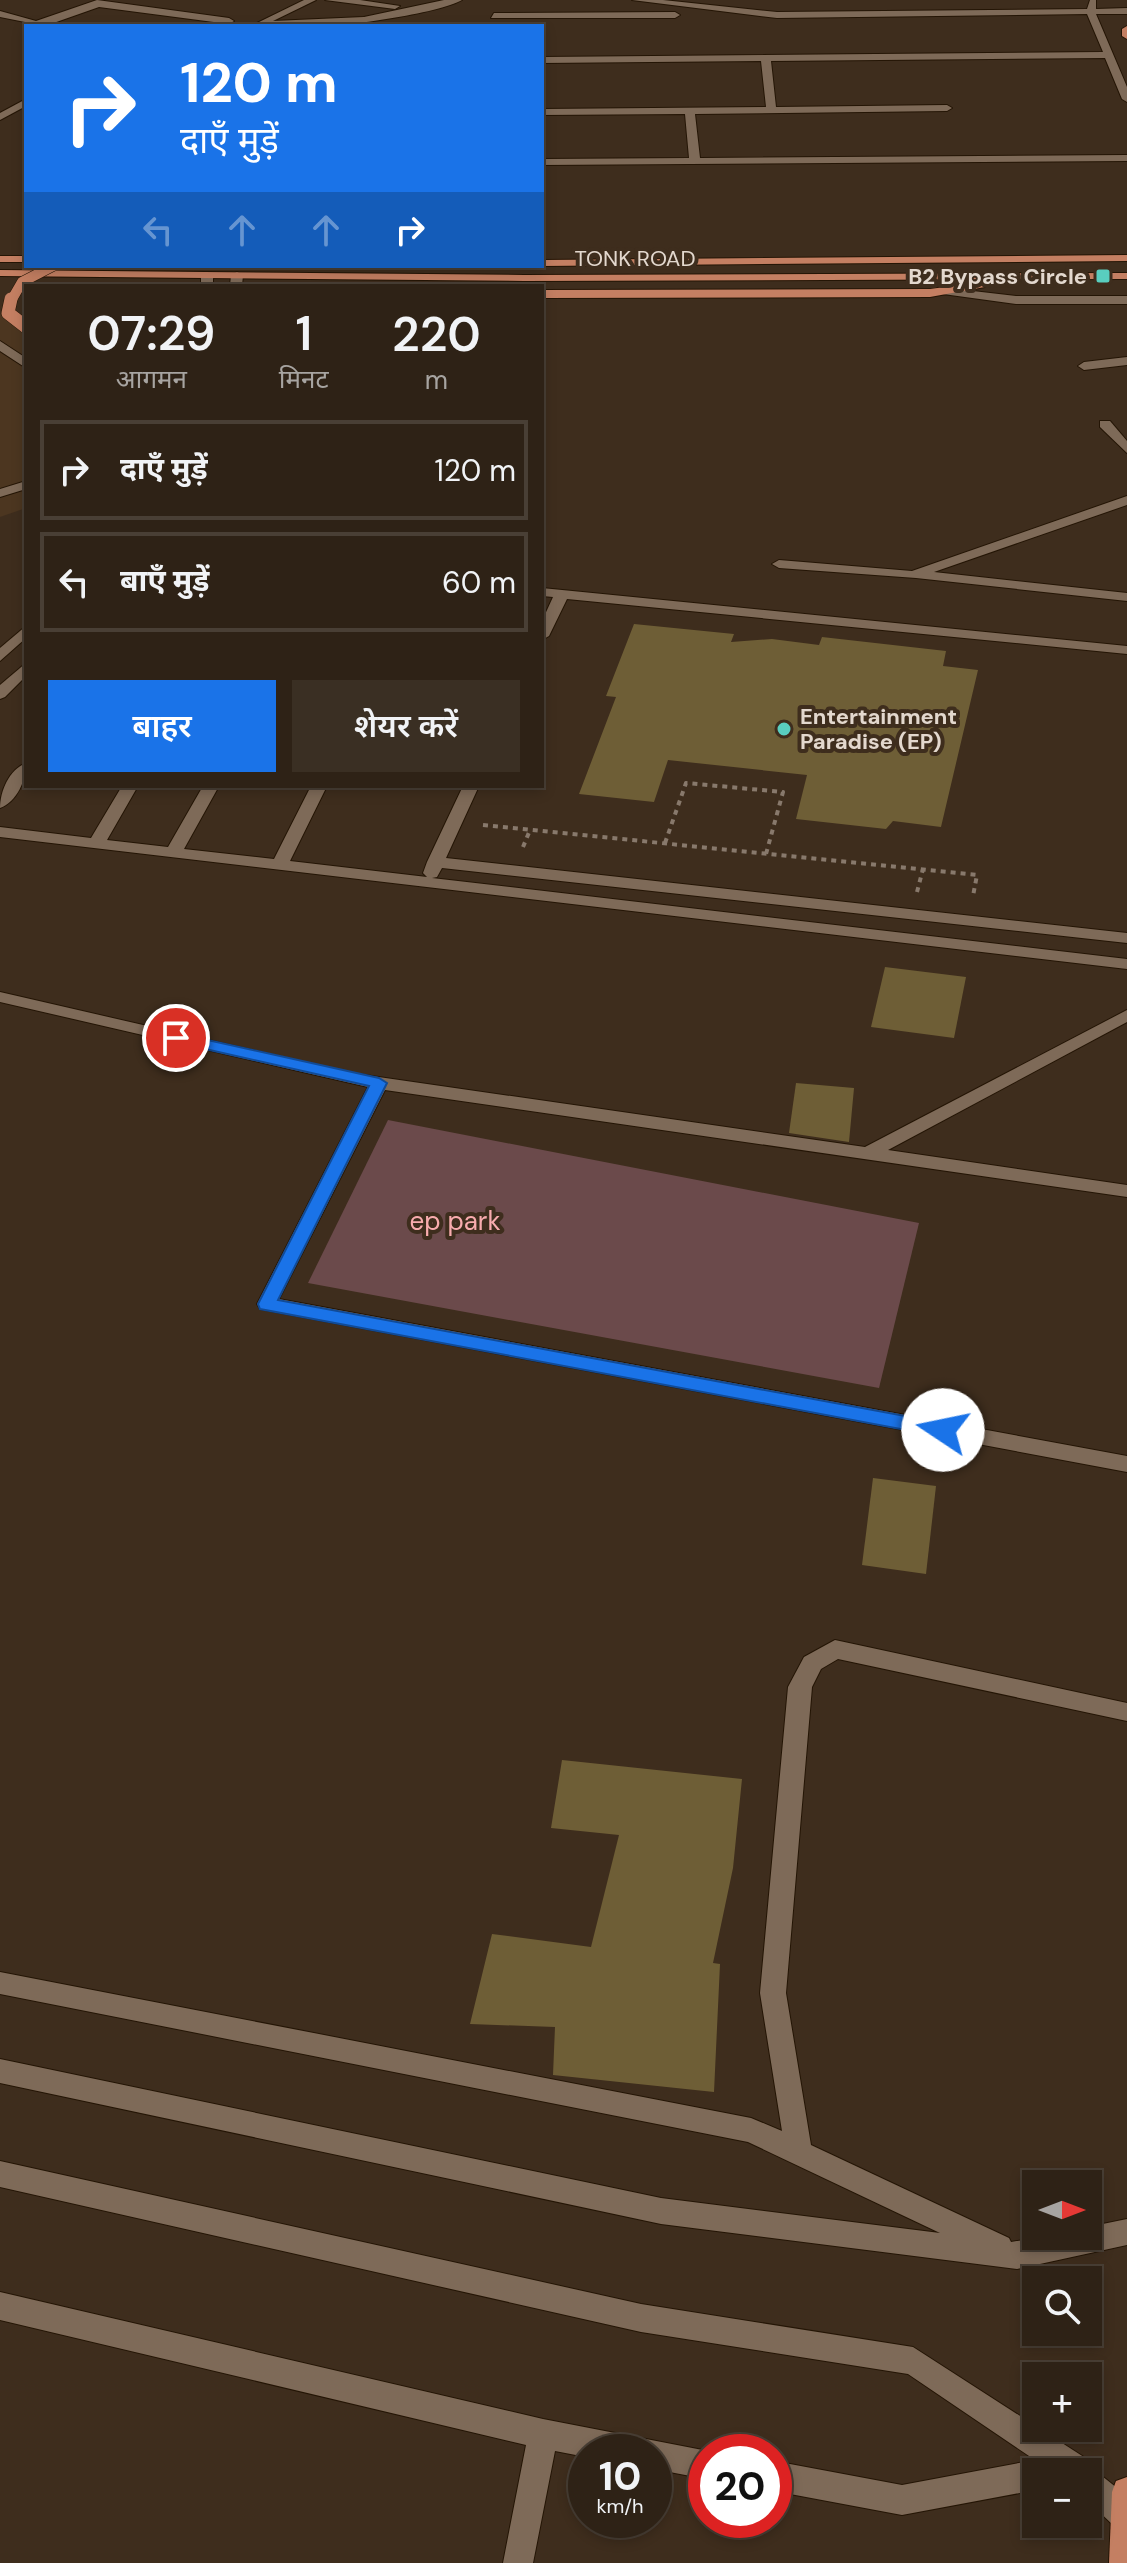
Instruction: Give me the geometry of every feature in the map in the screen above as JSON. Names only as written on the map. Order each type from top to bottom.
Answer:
[{"type":"main road","points":[[1127,29],[1127,36]]},
{"type":"main road","points":[[544,253],[843,250],[899,260]]},
{"type":"main road","name":"TONK ROAD","points":[[544,263],[1127,258]]},
{"type":"main road","points":[[0,259],[24,259]]},
{"type":"main road","points":[[24,325],[8,313],[10,295],[20,283],[49,268]]},
{"type":"main road","name":"TONK ROAD","points":[[0,273],[207,281],[1127,276]]},
{"type":"main road","points":[[544,294],[947,292],[976,287],[999,277]]},
{"type":"main road","points":[[1124,2563],[1126,2503]]},
{"type":"street","points":[[297,0],[310,1]]},
{"type":"street","points":[[330,0],[415,8]]},
{"type":"street","points":[[320,24],[364,20],[457,0]]},
{"type":"street","points":[[637,0],[777,15]]},
{"type":"street","points":[[777,15],[787,0]]},
{"type":"street","points":[[1094,0],[1091,13],[1127,99]]},
{"type":"street","points":[[41,24],[100,2],[228,23],[260,24],[310,1]]},
{"type":"street","points":[[382,24],[415,8]]},
{"type":"street","points":[[494,16],[542,21],[1127,11]]},
{"type":"street","points":[[2,17],[34,24]]},
{"type":"street","points":[[544,60],[1109,55]]},
{"type":"street","points":[[766,60],[771,110]]},
{"type":"street","points":[[0,118],[24,103]]},
{"type":"street","points":[[544,112],[947,108]]},
{"type":"street","points":[[690,111],[695,160]]},
{"type":"street","points":[[0,118],[24,118]]},
{"type":"street","points":[[544,162],[1127,158]]},
{"type":"street","points":[[947,292],[1016,300],[1127,300]]},
{"type":"street","points":[[0,301],[24,319]]},
{"type":"street","points":[[0,345],[24,363]]},
{"type":"street","points":[[1084,366],[1127,361]]},
{"type":"street","points":[[1105,424],[1127,449]]},
{"type":"street","points":[[0,493],[24,486]]},
{"type":"street","points":[[913,575],[1127,500]]},
{"type":"street","points":[[779,564],[1127,597]]},
{"type":"street","points":[[544,592],[1127,650]]},
{"type":"street","points":[[544,632],[562,594]]},
{"type":"street","points":[[0,657],[24,632]]},
{"type":"street","points":[[0,694],[24,669]]},
{"type":"street","points":[[0,803],[24,771]]},
{"type":"street","points":[[96,844],[129,788]]},
{"type":"street","points":[[173,853],[210,788]]},
{"type":"street","points":[[279,866],[318,788]]},
{"type":"street","points":[[426,884],[470,788]]},
{"type":"street","points":[[0,832],[1127,964]]},
{"type":"street","points":[[435,862],[1127,938]]},
{"type":"street","points":[[0,997],[379,1083],[1127,1191]]},
{"type":"street","points":[[865,1155],[1127,1015]]},
{"type":"street","points":[[379,1083],[267,1304],[1127,1464]]},
{"type":"street","points":[[799,2153],[773,1993],[800,1687],[812,1663],[835,1649],[1127,1712]]},
{"type":"street","points":[[0,1983],[751,2130],[1017,2256]]},
{"type":"street","points":[[0,2071],[661,2211],[1017,2256],[1127,2232]]},
{"type":"street","points":[[0,2174],[641,2318],[913,2361],[1052,2458]]},
{"type":"street","points":[[0,2306],[568,2439]]},
{"type":"street","points":[[518,2563],[543,2434]]},
{"type":"street","points":[[792,2479],[902,2500],[1022,2478]]},
{"type":"street","points":[[1102,2489],[1126,2503]]},
{"type":"path","points":[[665,843],[686,783],[783,792],[766,854]]},
{"type":"path","points":[[464,866],[482,825],[977,875],[968,921]]},
{"type":"shaded area","points":[[0,314],[24,332],[24,509],[0,517]]},
{"type":"green space","name":"ep park","points":[[388,1120],[919,1223],[879,1388],[308,1283]]},
{"type":"building","name":"Entertainment Paradise (EP)","points":[[634,624],[734,634],[731,642],[772,639],[819,645],[822,637],[946,651],[943,666],[978,670],[941,827],[893,821],[886,829],[796,819],[807,775],[668,760],[654,802],[579,794],[616,697],[606,696]]},
{"type":"building","points":[[885,967],[966,977],[954,1038],[871,1027]]},
{"type":"building","points":[[796,1083],[854,1088],[849,1142],[789,1133]]},
{"type":"building","points":[[873,1478],[936,1486],[926,1574],[862,1565]]},
{"type":"building","points":[[562,1760],[742,1779],[733,1868],[713,1963],[720,1964],[714,2092],[553,2075],[555,2027],[470,2024],[492,1934],[591,1947],[619,1835],[551,1828]]},
{"type":"place","name":"B2 Bypass Circle","points":[[1103,276]]},
{"type":"place","name":"Entertainment Paradise (EP)","points":[[784,729]]},
{"type":"route","points":[[176,1038],[379,1083],[267,1304],[943,1430]]}]
